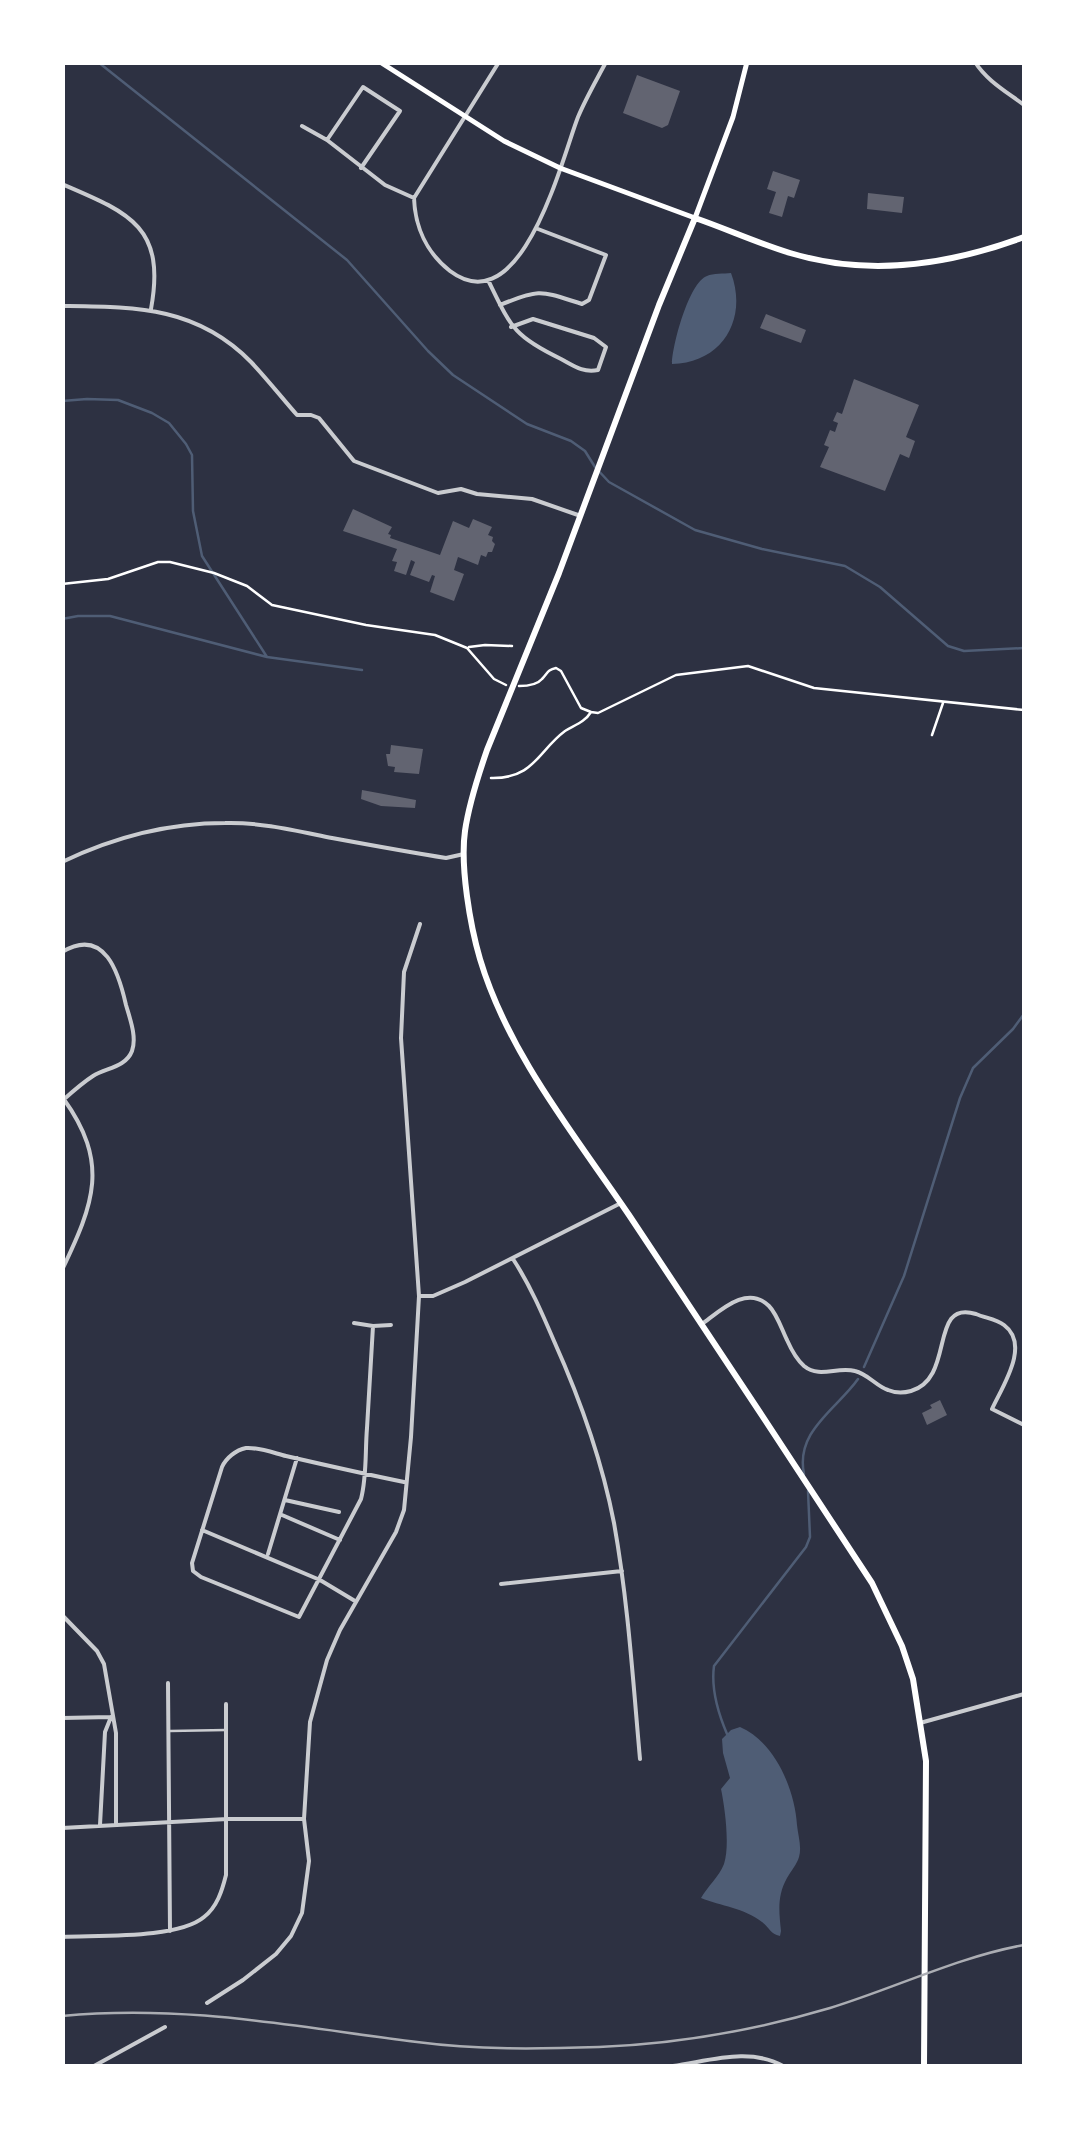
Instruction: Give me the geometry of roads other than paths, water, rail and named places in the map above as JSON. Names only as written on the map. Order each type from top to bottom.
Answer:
[{"type":"main road","points":[[380,62],[504,141],[560,168],[793,254],[866,266],[926,264],[1024,237]]},
{"type":"main road","points":[[747,62],[733,117],[695,218],[476,781],[464,854],[472,928],[502,1020],[872,1583],[902,1646],[913,1679],[926,1760],[924,2066]]},
{"type":"street","points":[[498,62],[414,198],[420,232],[444,266],[471,280],[488,280],[505,271],[537,229],[586,100],[606,62]]},
{"type":"street","points":[[976,62],[981,72],[1024,105]]},
{"type":"street","points":[[326,140],[364,87],[400,111],[361,168]]},
{"type":"street","points":[[302,126],[385,185],[414,198]]},
{"type":"street","points":[[62,184],[121,212],[136,224],[154,256],[152,310]]},
{"type":"street","points":[[500,305],[534,292],[582,304],[588,300],[606,256],[537,229]]},
{"type":"street","points":[[488,280],[512,327],[531,344],[586,372],[598,370],[606,347],[594,338],[533,318],[512,327]]},
{"type":"street","points":[[62,306],[152,310],[190,320],[222,338],[249,360],[297,415],[319,418],[354,461],[438,492],[460,489],[532,499],[580,516]]},
{"type":"street","points":[[62,862],[127,836],[174,826],[226,822],[446,858],[464,854]]},
{"type":"street","points":[[207,2002],[276,1954],[292,1936],[302,1913],[310,1861],[304,1818],[310,1722],[327,1660],[404,1510],[419,1296],[401,1038],[404,972],[420,924]]},
{"type":"street","points":[[62,952],[80,945],[92,946],[114,963],[134,1035],[126,1061],[94,1076],[63,1099],[87,1140],[93,1180],[90,1204],[62,1270]]},
{"type":"street","points":[[419,1296],[433,1296],[621,1203]]},
{"type":"street","points":[[513,1259],[561,1356],[592,1438],[613,1520],[622,1571],[640,1759]]},
{"type":"street","points":[[702,1324],[741,1298],[762,1301],[770,1307],[805,1367],[816,1372],[858,1371],[890,1391],[903,1392],[926,1384],[940,1357],[946,1324],[952,1317],[967,1312],[999,1322],[1014,1338],[1014,1362],[992,1410],[1024,1424]]},
{"type":"street","points":[[354,1323],[391,1325]]},
{"type":"street","points":[[373,1326],[365,1474],[361,1499],[299,1617],[193,1570],[225,1460],[240,1450],[249,1448],[297,1458],[365,1474],[406,1483]]},
{"type":"street","points":[[268,1556],[297,1458]]},
{"type":"street","points":[[285,1500],[339,1512]]},
{"type":"street","points":[[282,1514],[340,1540]]},
{"type":"street","points":[[202,1530],[268,1556],[355,1600]]},
{"type":"street","points":[[501,1584],[622,1571]]},
{"type":"street","points":[[62,1615],[90,1642],[104,1664],[116,1733],[116,1825]]},
{"type":"street","points":[[168,1682],[170,1931]]},
{"type":"street","points":[[920,1723],[1024,1694]]},
{"type":"street","points":[[62,1937],[170,1931],[208,1915],[222,1892],[226,1875],[226,1704]]},
{"type":"street","points":[[62,1718],[111,1717]]},
{"type":"street","points":[[100,1826],[105,1732],[111,1717]]},
{"type":"street","points":[[62,1828],[304,1818]]},
{"type":"street","points":[[94,2066],[165,2026]]},
{"type":"street","points":[[673,2066],[760,2057],[783,2066]]},
{"type":"street","points":[[728,2058],[732,2066]]},
{"type":"lane","points":[[168,1732],[226,1730]]},
{"type":"water","points":[[731,273],[736,306],[727,335],[705,356],[672,364],[678,330],[694,290],[707,276]]},
{"type":"water","points":[[740,1727],[773,1755],[795,1811],[800,1853],[782,1891],[780,1936],[748,1913],[701,1898],[726,1856],[721,1789],[730,1778],[722,1739]]},
{"type":"waterway","points":[[98,62],[347,260],[453,375],[527,424],[571,441],[585,451],[609,482],[695,530],[845,566],[880,587],[948,646],[964,651],[1024,648]]},
{"type":"waterway","points":[[62,401],[118,400],[169,423],[186,444],[192,455],[193,511],[202,556],[267,657]]},
{"type":"waterway","points":[[62,619],[110,616],[267,657],[362,670]]},
{"type":"waterway","points":[[864,1367],[904,1276],[973,1068],[1024,1014]]},
{"type":"waterway","points":[[804,1474],[803,1459],[812,1433],[858,1379]]},
{"type":"waterway","points":[[727,1734],[716,1700],[714,1666],[806,1547],[810,1537],[808,1491]]},
{"type":"railway","points":[[62,2016],[196,2015],[485,2048],[657,2043],[802,2016],[975,1957],[1024,1945]]}]
